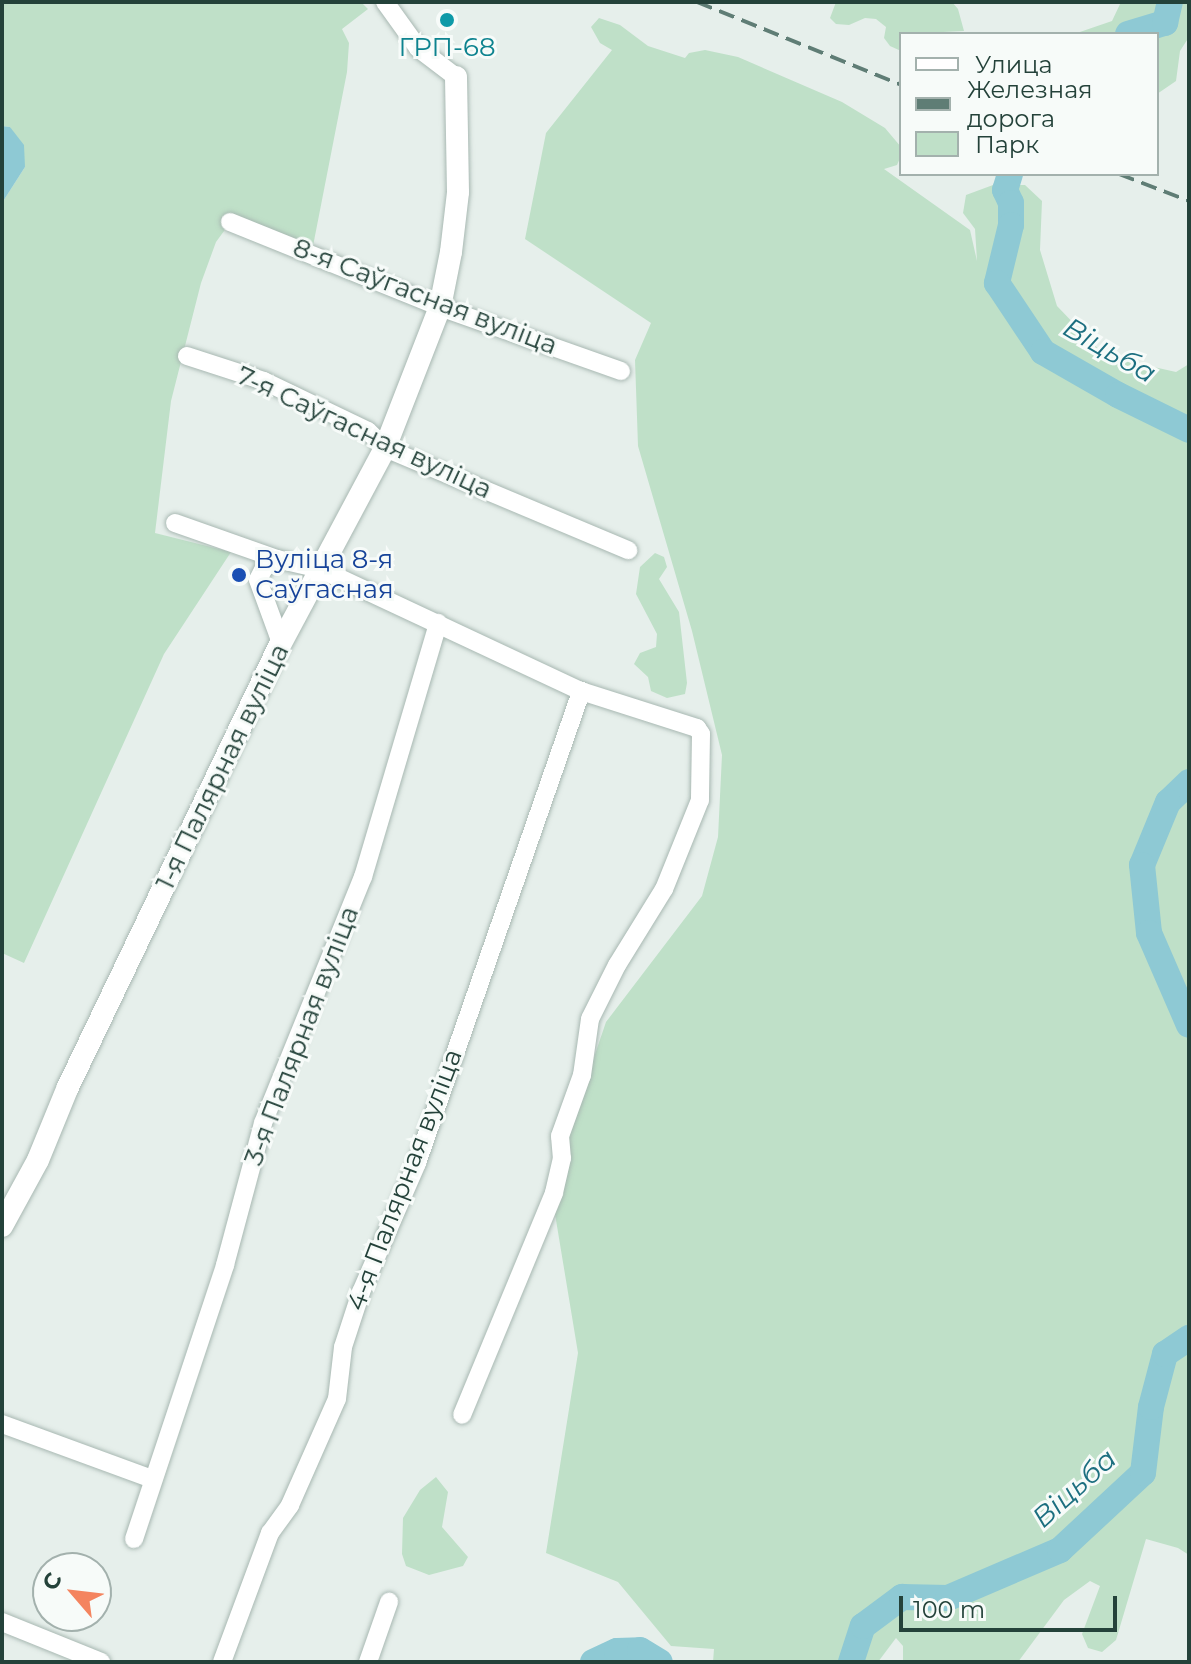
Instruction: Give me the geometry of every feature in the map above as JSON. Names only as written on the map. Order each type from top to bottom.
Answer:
[{"type":"street","name":"1-я Палярная вуліца","points":[[2,1226],[38,1160],[68,1087],[281,643],[385,448],[440,307],[458,192],[456,77],[418,48],[385,2]]},
{"type":"street","name":"8-я Саўгасная вуліца","points":[[230,222],[440,307],[621,371]]},
{"type":"street","name":"7-я Саўгасная вуліца","points":[[187,356],[264,381],[368,431],[385,448],[628,550]]},
{"type":"street","points":[[175,523],[277,559],[320,569],[581,691],[697,728],[703,747],[700,800],[664,889],[617,965],[590,1019],[582,1075],[560,1136],[562,1158],[554,1193],[462,1415]]},
{"type":"street","points":[[277,559],[264,568],[258,580],[281,643]]},
{"type":"street","name":"3-я Палярная вуліца","points":[[134,1539],[225,1265],[263,1123],[363,877],[438,623]]},
{"type":"street","name":"4-я Палярная вуліца","points":[[222,1662],[270,1533],[290,1505],[337,1399],[343,1347],[361,1292],[417,1163],[581,691]]},
{"type":"street","points":[[2,1424],[152,1479]]},
{"type":"street","points":[[368,1662],[389,1602]]},
{"type":"street","points":[[2,1622],[101,1662]]},
{"type":"green space","points":[[2,2],[361,2],[368,9],[342,29],[349,43],[347,72],[313,246],[235,216],[216,242],[201,283],[171,401],[155,533],[231,552],[164,654],[24,963],[2,953],[2,203],[25,167],[10,127],[2,126]]},
{"type":"green space","points":[[836,2],[952,2],[958,9],[964,31],[899,32],[899,50],[890,46],[884,38],[886,27],[876,19],[865,18],[849,25],[836,24],[830,18]]},
{"type":"green space","points":[[1121,2],[1189,2],[1189,37],[1180,51],[1176,81],[1159,93],[1159,32],[1080,32],[1112,21]]},
{"type":"green space","points":[[599,18],[620,25],[648,46],[685,58],[689,53],[705,50],[738,57],[842,102],[885,128],[899,145],[899,160],[897,165],[884,169],[970,230],[977,261],[975,229],[963,213],[966,195],[993,185],[1025,185],[1042,201],[1040,250],[1057,306],[1105,356],[1176,372],[1189,364],[1189,1555],[1178,1548],[1146,1539],[1116,1640],[1102,1652],[1088,1648],[1082,1634],[1100,1586],[1090,1581],[1064,1600],[1018,1662],[903,1662],[903,1646],[896,1638],[878,1662],[713,1662],[714,1649],[671,1646],[618,1582],[546,1553],[578,1353],[555,1214],[571,1125],[606,1022],[702,896],[718,837],[722,755],[692,631],[638,446],[635,360],[651,323],[525,239],[546,133],[612,50],[600,43],[591,27]]},
{"type":"green space","points":[[655,553],[664,557],[667,567],[659,579],[679,612],[687,683],[685,694],[667,698],[651,691],[648,677],[634,664],[640,653],[656,647],[657,634],[636,594],[640,567]]},
{"type":"green space","points":[[436,1477],[448,1492],[442,1527],[468,1557],[463,1566],[429,1575],[406,1566],[402,1554],[403,1518],[420,1490]]},
{"type":"water","points":[[2,126],[10,127],[24,145],[25,167],[2,203]]},
{"type":"waterway","name":"Віцьба","points":[[1135,32],[1165,23],[1170,2]]},
{"type":"waterway","name":"Віцьба","points":[[1009,176],[1005,190],[1011,203],[1011,225],[997,283],[1043,352],[1118,395],[1189,430]]},
{"type":"waterway","name":"Віцьба","points":[[1189,782],[1168,802],[1142,865],[1149,933],[1189,1025]]},
{"type":"waterway","name":"Віцьба","points":[[851,1662],[863,1626],[902,1597],[948,1598],[1060,1550],[1143,1473],[1151,1407],[1165,1354],[1189,1338]]},
{"type":"waterway","name":"Віцьба","points":[[593,1662],[617,1651],[640,1650],[660,1662]]},
{"type":"railway","points":[[697,2],[899,84]]},
{"type":"railway","points":[[1124,176],[1189,201]]},
{"type":"place","name":"ГРП-68","points":[[447,20]]},
{"type":"place","name":"Вуліца 8-я Саўгасная","points":[[239,575]]}]
